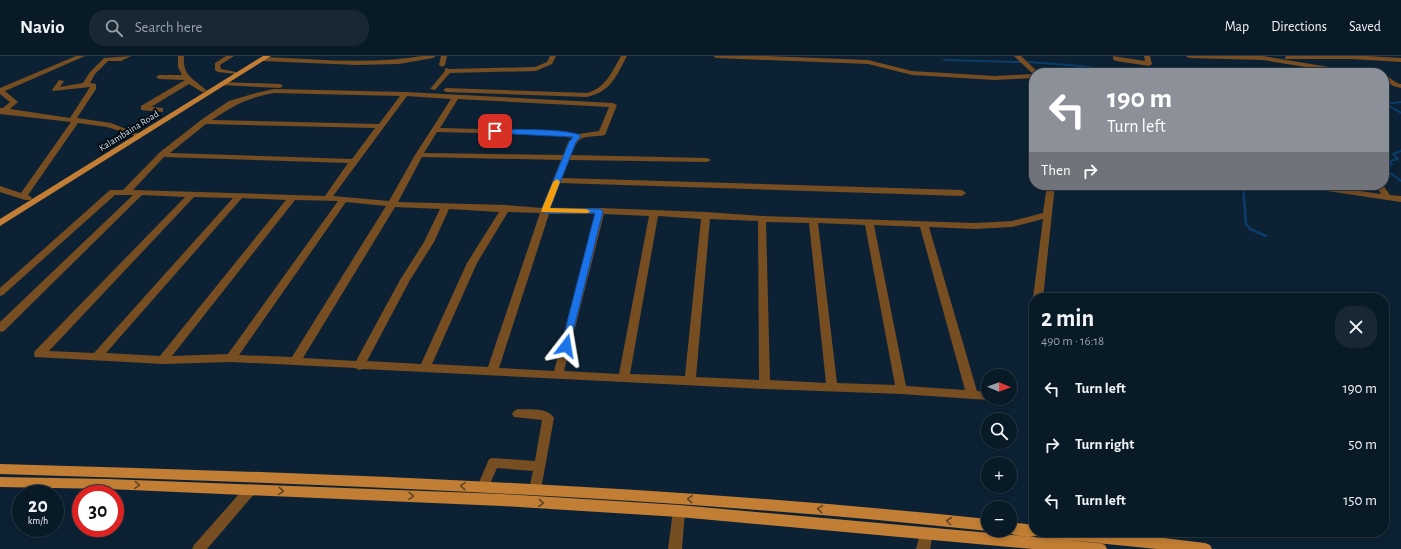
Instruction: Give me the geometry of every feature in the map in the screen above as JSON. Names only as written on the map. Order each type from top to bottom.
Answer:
[{"type":"main road","name":"Kalambaina Road","points":[[0,218],[27,198],[234,73],[264,57]]},
{"type":"main road","name":"Kalambaina Road","points":[[0,223],[264,57]]},
{"type":"main road","points":[[0,469],[483,486],[695,499],[924,518],[981,524]]},
{"type":"main road","points":[[0,482],[502,500],[679,511],[1100,549]]},
{"type":"main road","points":[[1017,529],[1029,530]]},
{"type":"main road","points":[[1104,537],[1205,549]]},
{"type":"street","points":[[2,111],[14,102],[1,91],[82,56]]},
{"type":"street","points":[[86,85],[92,73],[106,59],[121,59],[128,56]]},
{"type":"street","points":[[181,56],[181,67],[187,79],[204,91]]},
{"type":"street","points":[[231,56],[217,64],[218,70],[234,73]]},
{"type":"street","points":[[264,57],[357,63],[399,62],[433,56]]},
{"type":"street","points":[[433,89],[446,69],[444,56]]},
{"type":"street","points":[[446,69],[536,69],[550,63],[553,56]]},
{"type":"street","points":[[222,84],[433,89],[586,95],[596,93],[605,87],[624,56]]},
{"type":"street","points":[[716,56],[868,62],[912,73],[995,78],[1029,76]]},
{"type":"street","points":[[1017,56],[1030,68]]},
{"type":"street","points":[[1116,60],[1149,64],[1147,56]]},
{"type":"street","points":[[1189,56],[1263,58],[1352,56],[1401,60]]},
{"type":"street","points":[[1352,56],[1365,68]]},
{"type":"street","points":[[1371,56],[1378,59]]},
{"type":"street","points":[[1209,57],[1214,65]]},
{"type":"street","points":[[1316,57],[1328,68]]},
{"type":"street","points":[[1263,58],[1323,68]]},
{"type":"street","points":[[159,77],[187,79]]},
{"type":"street","points":[[160,110],[144,108],[187,79]]},
{"type":"street","points":[[1389,79],[1395,86],[1401,86]]},
{"type":"street","points":[[0,189],[27,198],[94,85],[55,90],[61,81]]},
{"type":"street","points":[[125,193],[162,155],[204,122],[232,103],[245,97],[274,91],[405,94],[613,105],[602,133],[578,136],[554,133],[435,130]]},
{"type":"street","points":[[327,199],[405,94]]},
{"type":"street","points":[[295,362],[392,204],[419,155],[456,97]]},
{"type":"street","points":[[2,111],[108,125],[135,134]]},
{"type":"street","points":[[204,122],[380,126]]},
{"type":"street","points":[[492,372],[545,211],[572,142],[578,136]]},
{"type":"street","points":[[162,155],[354,161]]},
{"type":"street","points":[[419,155],[567,156],[707,160]]},
{"type":"street","points":[[558,180],[962,193]]},
{"type":"street","points":[[1039,293],[1050,190]]},
{"type":"street","points":[[1336,190],[1401,199]]},
{"type":"street","points":[[1382,190],[1387,197]]},
{"type":"street","points":[[0,293],[113,192],[344,199],[392,204],[506,208],[545,211],[600,211],[706,215],[762,219],[975,226],[1012,224],[1047,215]]},
{"type":"street","points":[[0,328],[140,193]]},
{"type":"street","points":[[192,194],[39,354],[163,360],[231,358],[358,366],[425,368],[690,382],[832,386],[981,395]]},
{"type":"street","points":[[97,357],[240,196]]},
{"type":"street","points":[[163,360],[292,198]]},
{"type":"street","points":[[231,358],[344,199]]},
{"type":"street","points":[[358,366],[405,280],[429,242],[446,206]]},
{"type":"street","points":[[425,368],[472,263],[506,208]]},
{"type":"street","points":[[558,375],[600,211]]},
{"type":"street","points":[[624,378],[654,213]]},
{"type":"street","points":[[690,382],[706,215]]},
{"type":"street","points":[[762,219],[765,384]]},
{"type":"street","points":[[813,221],[832,386]]},
{"type":"street","points":[[869,222],[901,390]]},
{"type":"street","points":[[924,224],[972,394]]},
{"type":"street","points":[[518,414],[543,415],[548,418],[535,489]]},
{"type":"street","points":[[483,486],[493,463],[540,466]]},
{"type":"street","points":[[199,549],[251,490]]},
{"type":"street","points":[[675,549],[679,511]]},
{"type":"street","points":[[923,549],[926,534]]},
{"type":"waterway","points":[[944,60],[1021,62]]},
{"type":"waterway","points":[[1029,62],[1095,68]]},
{"type":"waterway","points":[[1389,103],[1401,102]]},
{"type":"waterway","points":[[1389,106],[1401,113]]},
{"type":"waterway","points":[[1389,166],[1392,164],[1390,161],[1398,159],[1393,154],[1401,151]]},
{"type":"waterway","points":[[1389,173],[1401,181]]},
{"type":"waterway","points":[[1243,190],[1246,224],[1250,229],[1266,236]]},
{"type":"slow traffic","points":[[557,182],[545,211],[586,211]]},
{"type":"route","points":[[495,131],[554,133],[578,136],[572,142],[545,211],[600,211],[566,346]]}]
